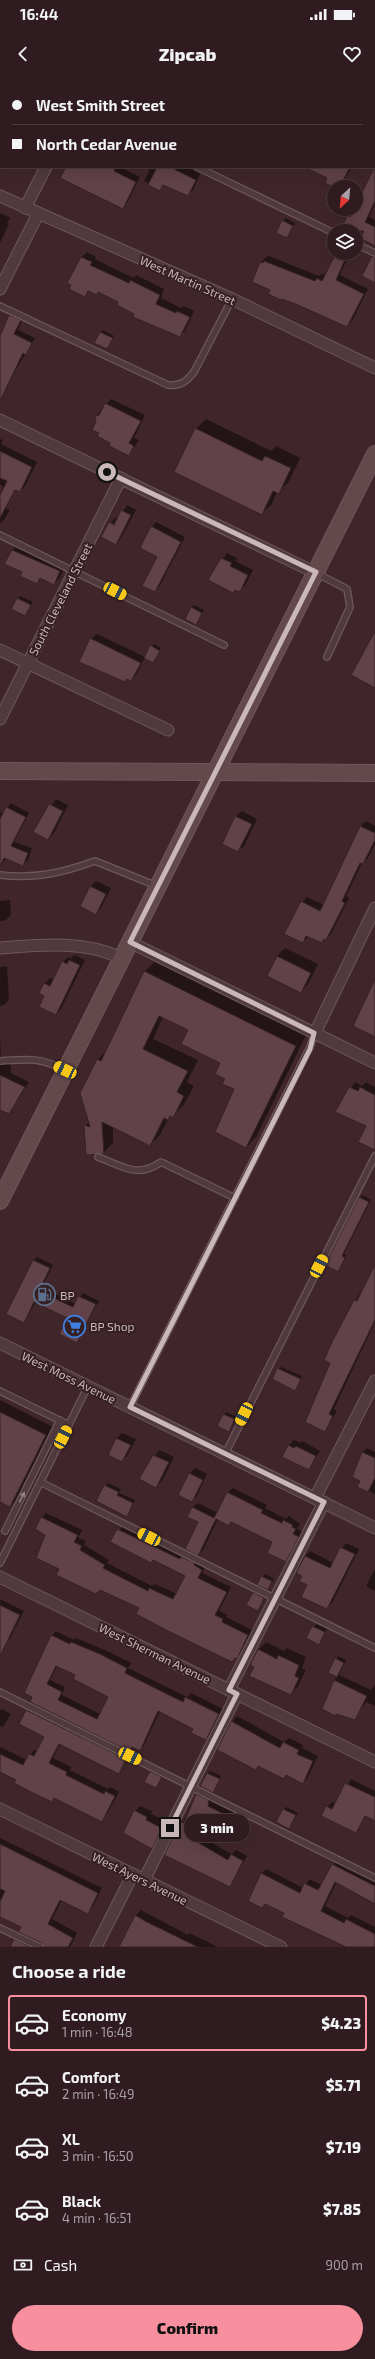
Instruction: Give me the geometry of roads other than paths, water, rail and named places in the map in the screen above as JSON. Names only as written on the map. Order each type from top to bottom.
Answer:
[{"type":"main road","points":[[1,1197],[375,454]]},
{"type":"main road","points":[[0,771],[375,773]]},
{"type":"street","points":[[25,208],[45,168]]},
{"type":"street","name":"West Martin Street","points":[[0,196],[232,299],[375,368]]},
{"type":"street","points":[[0,289],[38,214]]},
{"type":"street","points":[[0,420],[316,572]]},
{"type":"street","name":"South Cleveland Street","points":[[0,719],[121,478]]},
{"type":"street","points":[[0,650],[168,730]]},
{"type":"street","points":[[314,1033],[375,908]]},
{"type":"street","points":[[130,942],[375,1063]]},
{"type":"street","points":[[0,948],[48,944],[82,946],[108,952],[121,958]]},
{"type":"street","name":"West Moss Avenue","points":[[0,1342],[375,1528]]},
{"type":"street","points":[[144,1880],[190,1788],[319,1500],[375,1381]]},
{"type":"street","name":"West Sherman Avenue","points":[[0,1577],[375,1762]]},
{"type":"street","name":"West Ayers Avenue","points":[[0,1809],[281,1947]]},
{"type":"street","points":[[96,1947],[132,1874]]},
{"type":"lane","points":[[199,168],[327,230]]},
{"type":"lane","points":[[363,247],[375,253]]},
{"type":"lane","points":[[0,306],[168,385],[178,386],[187,381],[194,372],[232,299]]},
{"type":"lane","points":[[0,535],[74,570],[224,645]]},
{"type":"lane","points":[[316,572],[347,589],[350,607],[327,657]]},
{"type":"lane","points":[[0,875],[31,876],[61,873],[95,861],[157,886]]},
{"type":"lane","points":[[130,1407],[310,1049],[314,1033]]},
{"type":"lane","points":[[0,1061],[37,1059],[46,1061],[65,1070]]},
{"type":"lane","points":[[225,1454],[375,1156]]},
{"type":"lane","points":[[98,1157],[134,1172],[151,1169],[161,1162],[235,1198]]},
{"type":"lane","points":[[0,1563],[88,1386]]},
{"type":"lane","points":[[0,1391],[69,1425]]},
{"type":"lane","points":[[5,1532],[60,1420]]},
{"type":"lane","points":[[40,1482],[375,1648]]},
{"type":"lane","points":[[0,1692],[143,1762],[190,1788],[375,1878]]},
{"type":"lane","points":[[0,1928],[40,1947]]},
{"type":"place","name":"BP","points":[[45,1295]]},
{"type":"place","name":"BP Shop","points":[[74,1326]]}]
